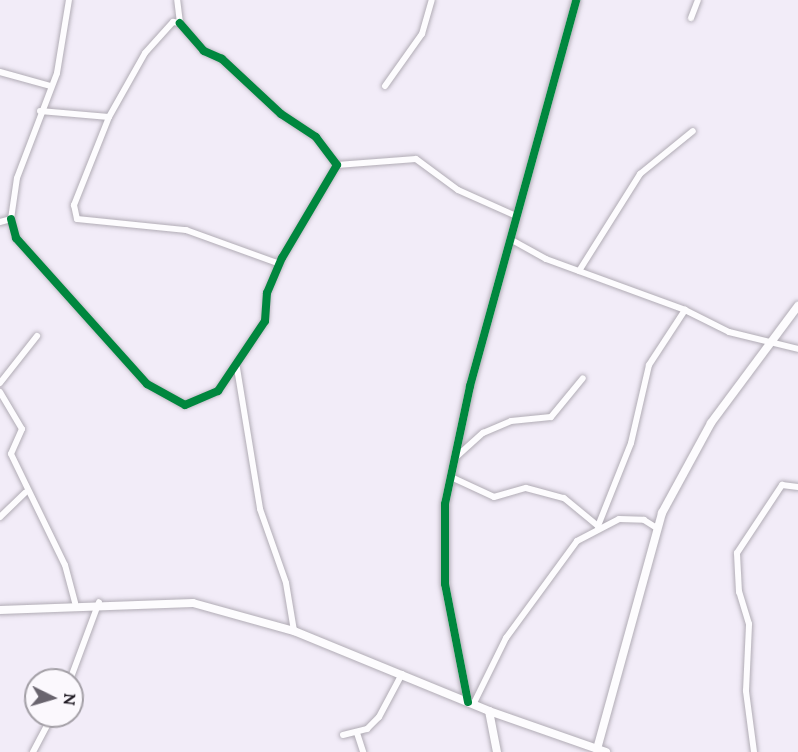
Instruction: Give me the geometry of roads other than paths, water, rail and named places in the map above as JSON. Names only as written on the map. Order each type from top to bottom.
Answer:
[{"type":"street","points":[[69,0],[57,73],[40,111],[17,178],[11,219],[16,238],[129,368],[169,399],[185,405],[214,397],[237,368],[265,321],[267,293],[280,264],[337,165]]},
{"type":"street","points":[[177,0],[180,23],[204,51],[222,58],[281,114],[316,137],[337,165]]},
{"type":"street","points":[[385,86],[422,34],[432,0]]},
{"type":"street","points":[[470,703],[445,584],[451,477],[516,216],[576,0]]},
{"type":"street","points":[[691,18],[698,0]]},
{"type":"street","points":[[180,23],[173,22],[145,53],[109,117],[74,205],[77,219],[186,230],[280,264]]},
{"type":"street","points":[[0,72],[50,86]]},
{"type":"street","points":[[40,111],[109,117]]},
{"type":"street","points":[[579,272],[640,174],[693,131]]},
{"type":"street","points":[[337,165],[416,159],[458,190],[516,216]]},
{"type":"street","points":[[0,222],[11,219]]},
{"type":"street","points":[[510,240],[579,272],[685,310],[729,332],[775,341],[798,349]]},
{"type":"street","points":[[0,610],[99,602],[194,603],[294,631],[489,711],[602,750],[657,528],[711,423],[775,341],[798,306]]},
{"type":"street","points":[[598,526],[631,443],[649,365],[685,310]]},
{"type":"street","points":[[0,383],[37,336]]},
{"type":"street","points":[[237,368],[260,509],[286,583],[294,631]]},
{"type":"street","points":[[455,458],[483,433],[511,421],[551,417],[583,378]]},
{"type":"street","points":[[0,392],[22,429],[11,454],[25,493],[65,565],[75,603]]},
{"type":"street","points":[[451,477],[494,497],[526,488],[564,498],[598,526]]},
{"type":"street","points":[[754,752],[746,691],[749,624],[739,592],[737,554],[782,485],[798,487]]},
{"type":"street","points":[[0,517],[25,493]]},
{"type":"street","points":[[470,703],[506,638],[577,541],[598,526],[633,518],[657,528]]},
{"type":"street","points":[[74,668],[99,602]]},
{"type":"street","points":[[344,735],[357,733],[379,717],[402,674]]},
{"type":"street","points":[[489,711],[496,752]]},
{"type":"street","points":[[33,752],[46,728]]},
{"type":"street","points":[[357,733],[363,752]]}]
